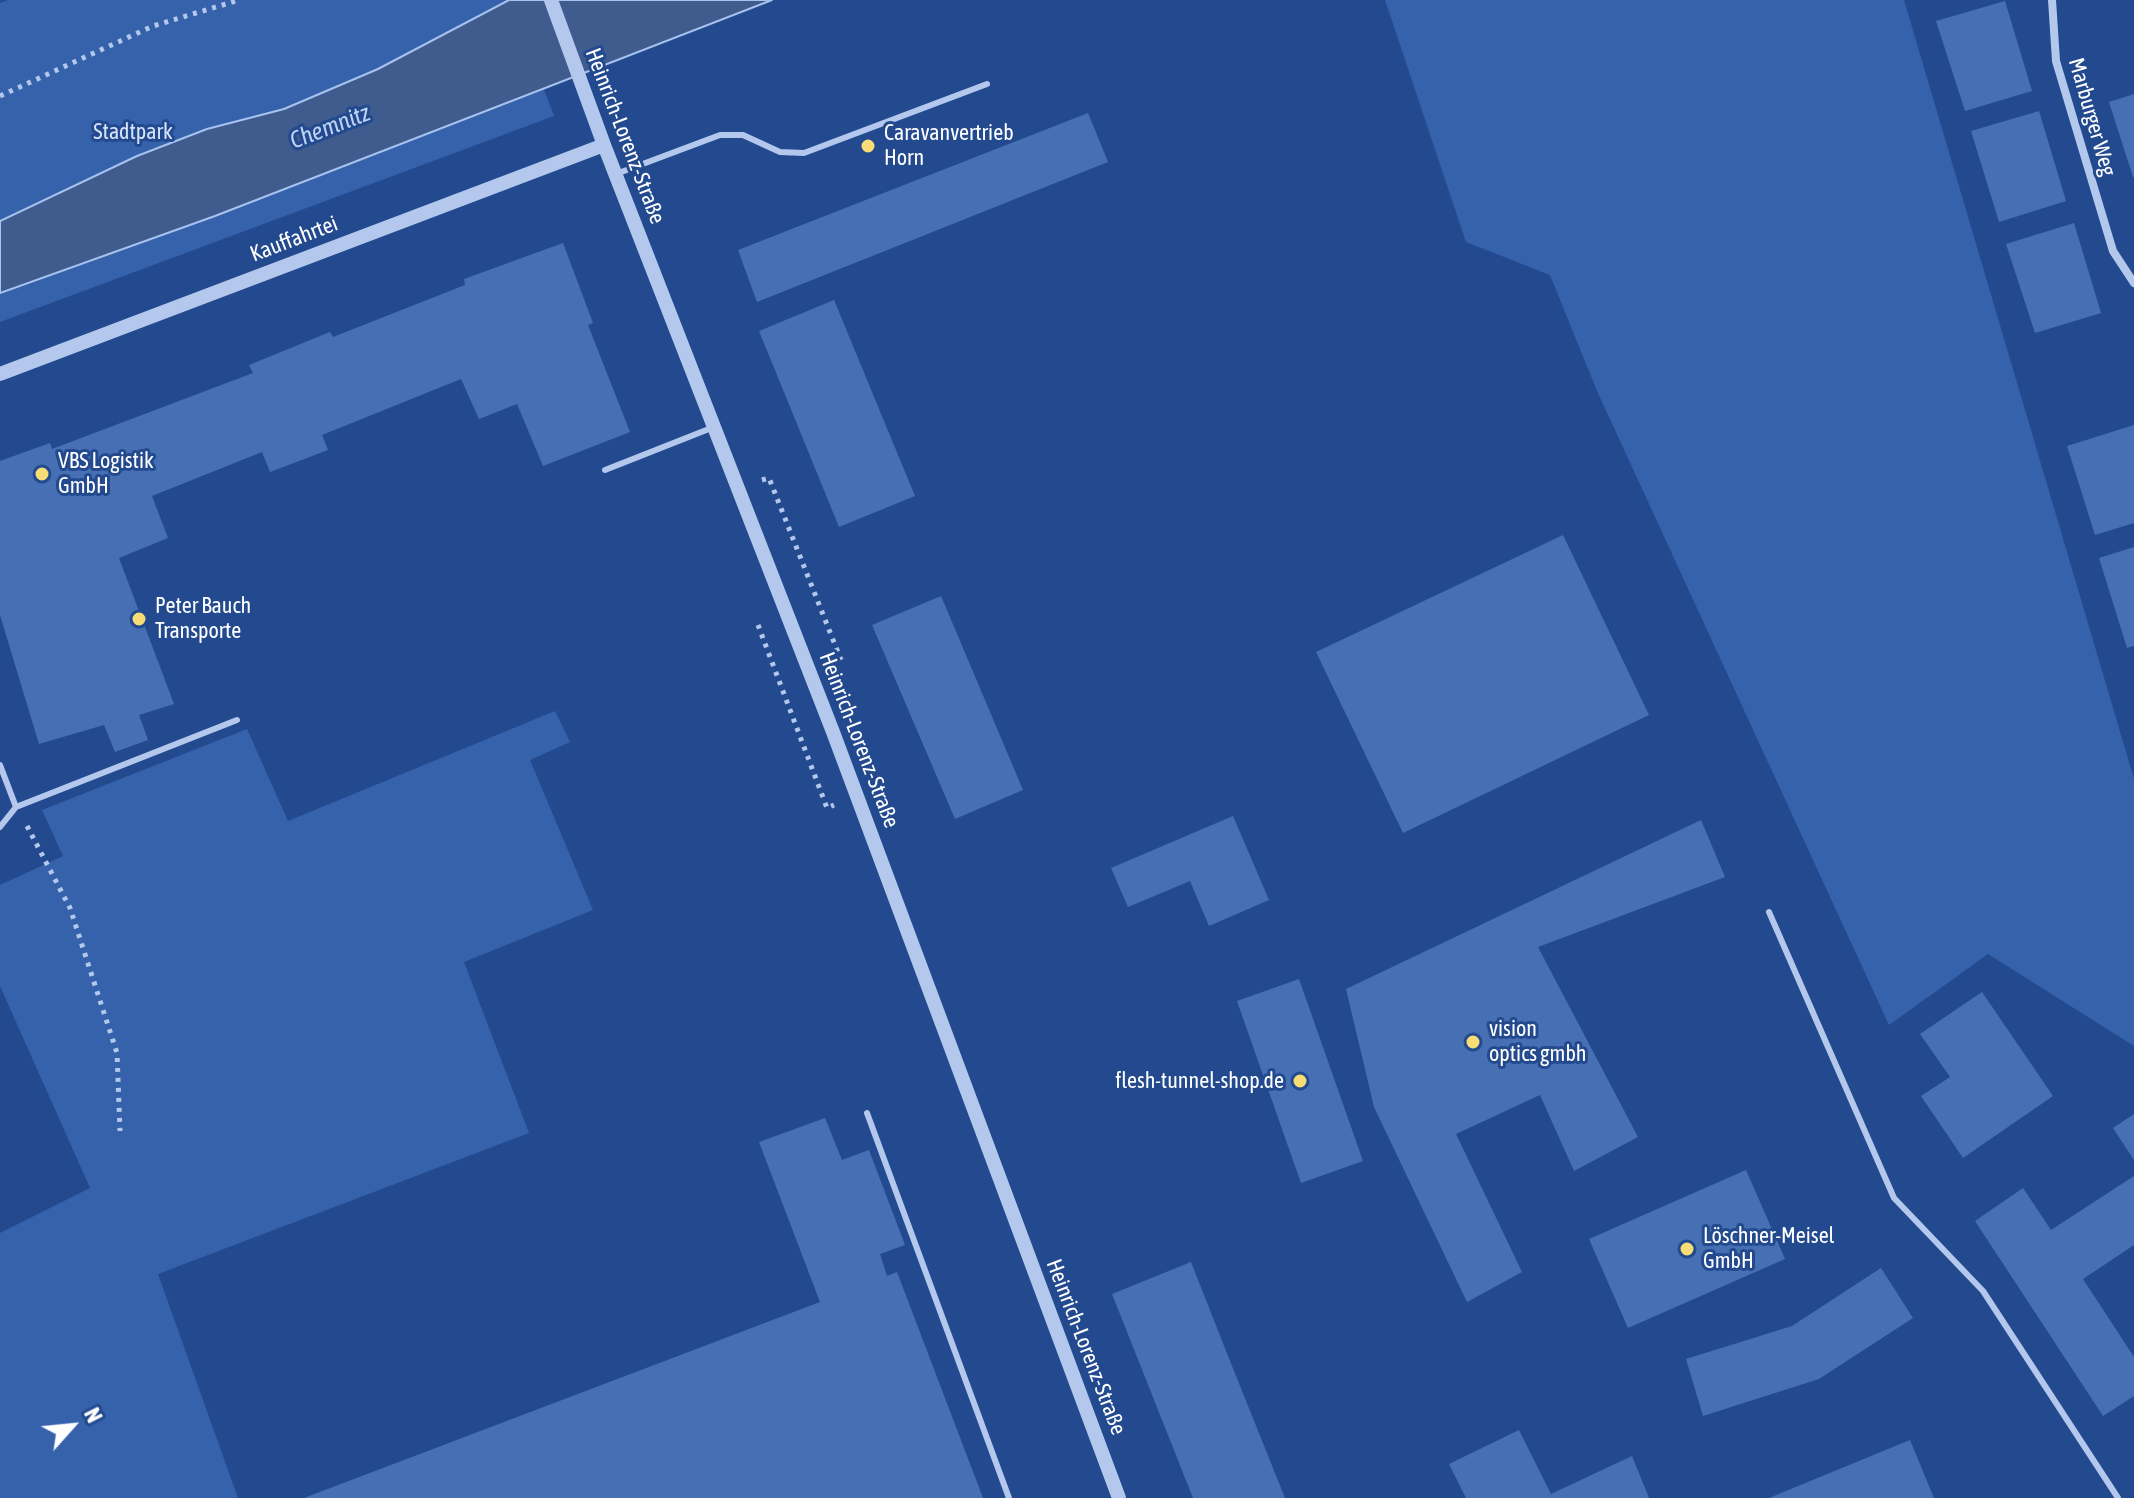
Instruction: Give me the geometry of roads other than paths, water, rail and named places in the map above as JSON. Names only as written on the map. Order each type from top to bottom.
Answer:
[{"type":"street","name":"Heinrich-Lorenz-Straße","points":[[551,0],[604,145],[833,732],[1119,1498]]},
{"type":"street","name":"Marburger Weg","points":[[2052,0],[2056,61],[2113,251],[2134,283]]},
{"type":"street","name":"Kauffahrtei","points":[[0,374],[604,145]]},
{"type":"lane","points":[[616,174],[720,135],[743,135],[780,152],[804,153],[987,84]]},
{"type":"lane","points":[[605,470],[714,427]]},
{"type":"lane","points":[[0,827],[16,807],[237,720]]},
{"type":"lane","points":[[0,765],[16,807]]},
{"type":"lane","points":[[1769,912],[1894,1198],[1983,1291],[2118,1498]]},
{"type":"lane","points":[[867,1113],[1009,1498]]},
{"type":"water","name":"Chemnitz","points":[[509,0],[772,0],[215,216],[0,293],[0,221],[137,156],[207,129],[284,109],[378,69]]},
{"type":"place","name":"Caravanvertrieb Horn","points":[[868,146]]},
{"type":"place","name":"VBS Logistik GmbH","points":[[42,474]]},
{"type":"place","name":"Peter Bauch Transporte","points":[[139,619]]},
{"type":"place","name":"vision optics gmbh","points":[[1473,1042]]},
{"type":"place","name":"flesh-tunnel-shop.de","points":[[1300,1081]]},
{"type":"place","name":"Löschner-Meisel GmbH","points":[[1687,1249]]},
{"type":"park label","name":"Stadtpark","points":[[133,132]]}]
